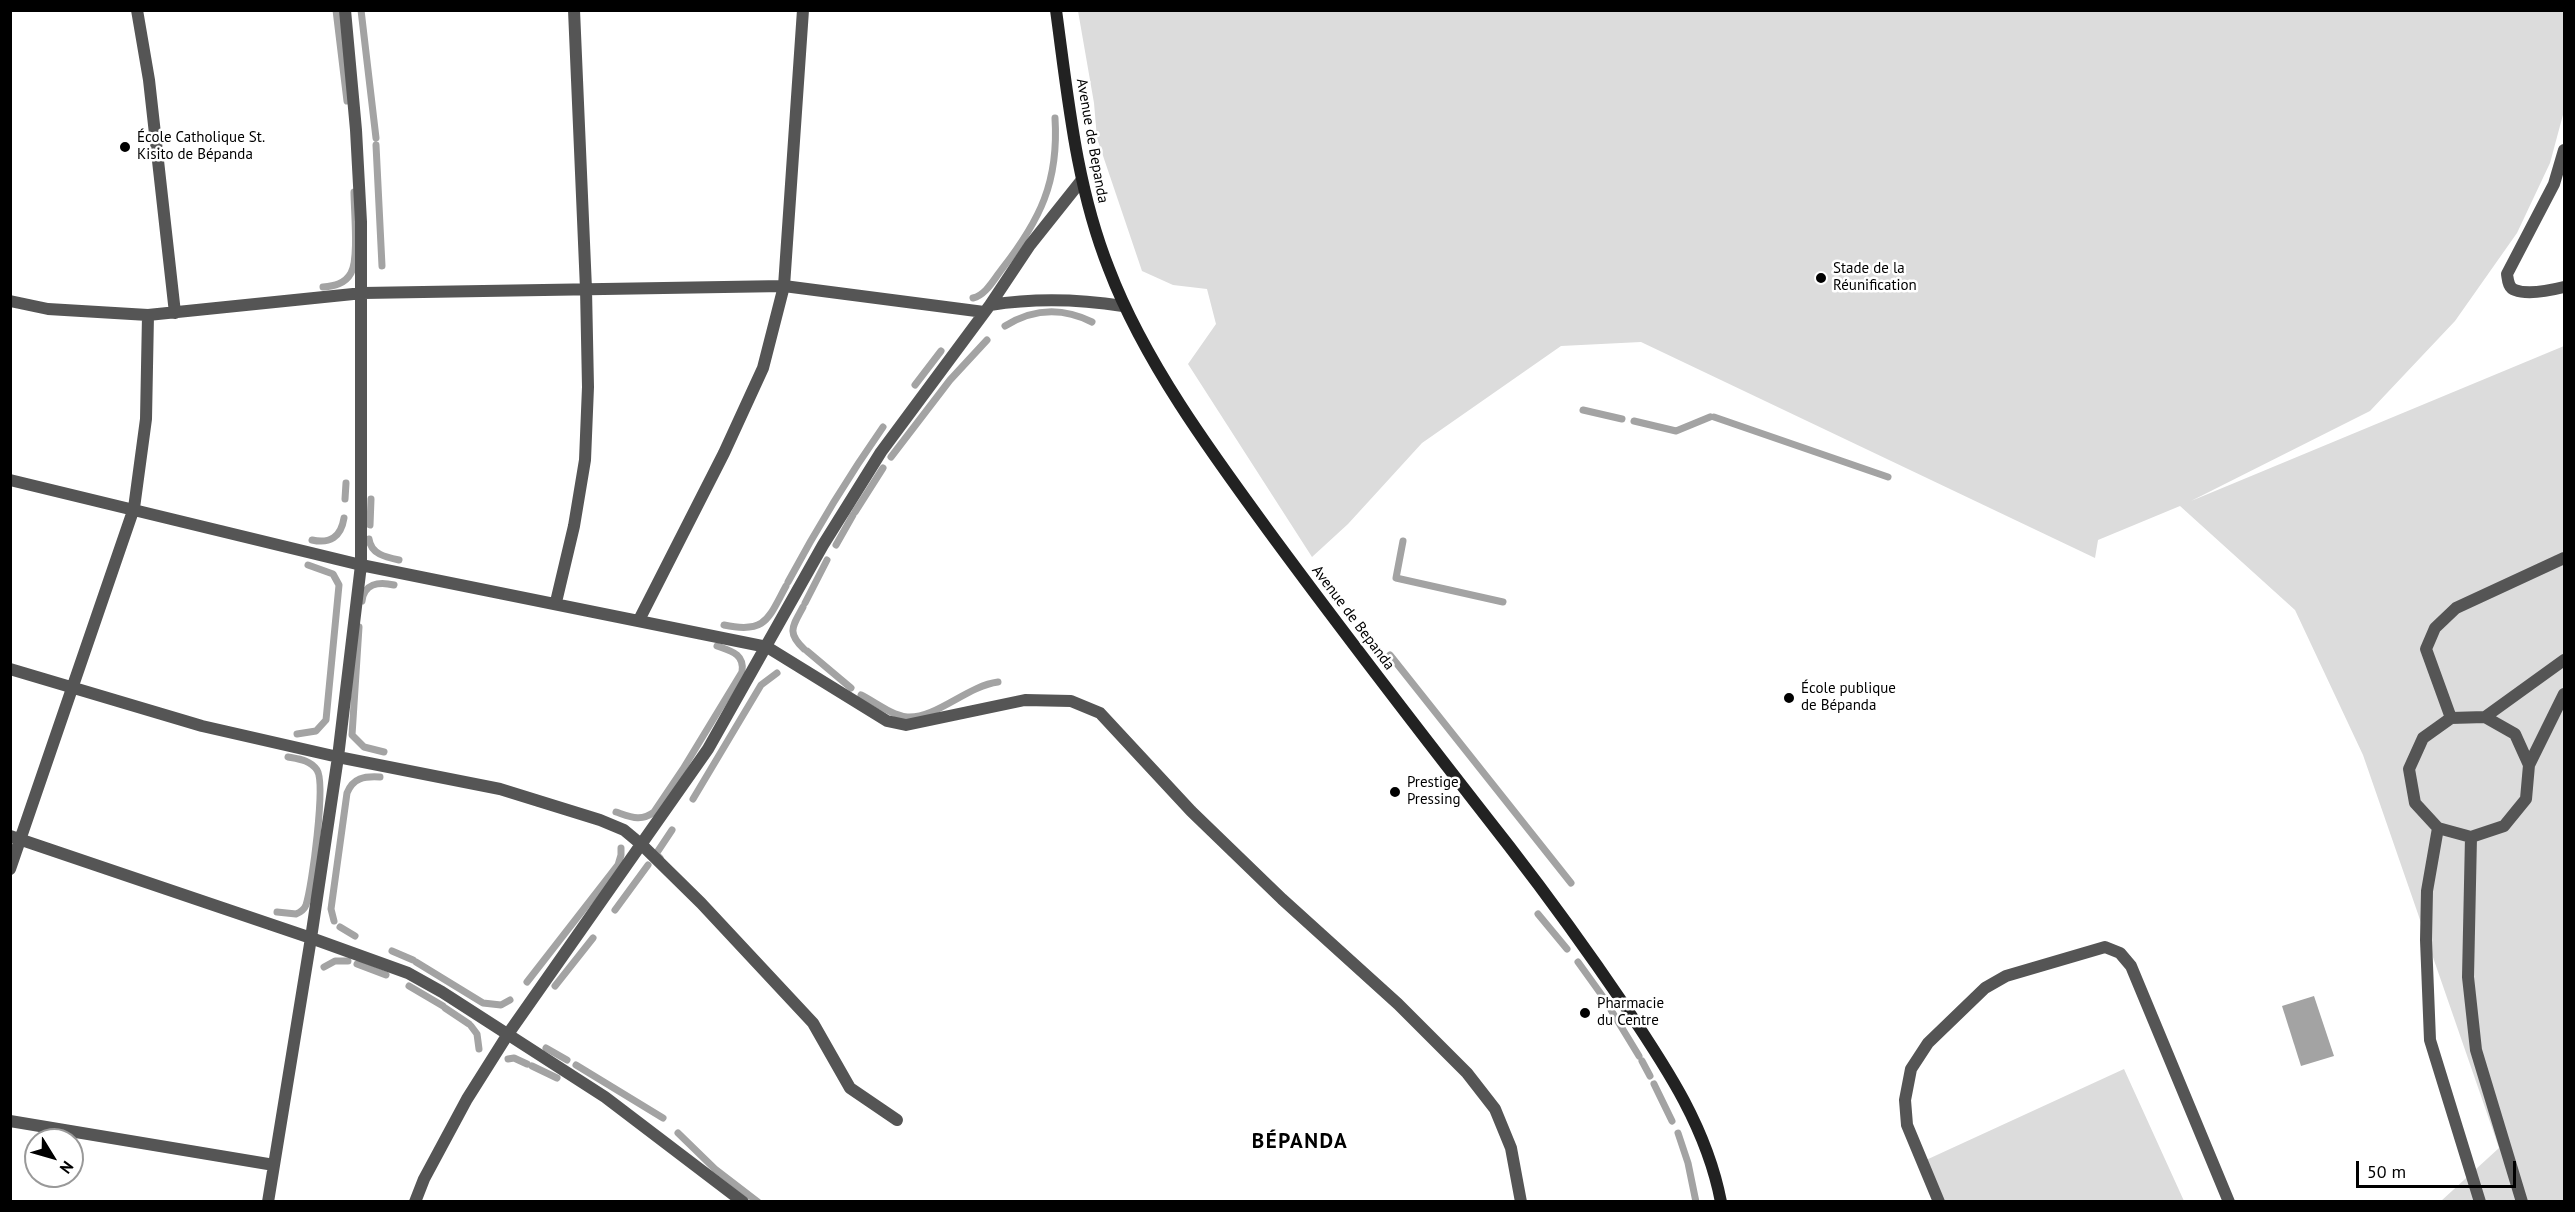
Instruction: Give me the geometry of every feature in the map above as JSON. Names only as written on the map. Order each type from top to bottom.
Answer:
[{"type":"main road","name":"Avenue de Bepanda","points":[[1056,10],[1081,182],[1094,229],[1124,306],[1171,387],[1249,504],[1427,741],[1574,930],[1612,987],[1675,1082],[1697,1124],[1717,1177],[1721,1202]]},
{"type":"street","points":[[137,10],[149,80],[175,312]]},
{"type":"street","points":[[268,1202],[338,757],[361,565],[363,293],[356,129],[345,10]]},
{"type":"street","points":[[556,602],[574,526],[585,460],[588,387],[574,10]]},
{"type":"street","points":[[639,620],[746,408],[763,368],[784,286],[803,10]]},
{"type":"street","points":[[2565,150],[2554,184],[2507,274],[2509,285],[2515,290],[2547,292],[2565,287]]},
{"type":"street","points":[[415,1202],[424,1179],[467,1099],[507,1034],[708,748],[823,545],[881,452],[987,308],[1030,245],[1081,182]]},
{"type":"street","points":[[10,300],[48,309],[148,315],[363,293],[784,286],[987,308],[1019,301],[1080,300],[1124,306]]},
{"type":"street","points":[[10,869],[16,837],[74,688],[135,508],[146,419],[148,315]]},
{"type":"street","points":[[10,480],[135,508],[361,565],[556,602],[767,647],[887,721],[906,725],[1025,700],[1071,701],[1100,713],[1191,811],[1282,899],[1398,1004],[1467,1073],[1495,1109],[1511,1148],[1521,1202]]},
{"type":"street","points":[[2451,718],[2426,649],[2435,628],[2456,608],[2565,558]]},
{"type":"street","points":[[2485,717],[2565,660]]},
{"type":"street","points":[[10,669],[202,726],[338,757],[500,789],[600,820],[624,830],[642,845],[813,1023],[850,1088],[897,1120]]},
{"type":"street","points":[[2529,765],[2515,734],[2485,717],[2451,718],[2423,738],[2409,769],[2415,803],[2439,828],[2471,837],[2504,826],[2526,799],[2529,765],[2565,694]]},
{"type":"street","points":[[2439,828],[2427,891],[2426,940],[2430,1040],[2480,1202]]},
{"type":"street","points":[[16,837],[408,973],[605,1097],[742,1202]]},
{"type":"street","points":[[2471,837],[2468,977],[2476,1050],[2522,1202]]},
{"type":"street","points":[[1939,1202],[1907,1125],[1905,1100],[1911,1069],[1928,1043],[1985,988],[2006,976],[2105,947],[2120,953],[2131,966],[2229,1202]]},
{"type":"street","points":[[10,1121],[274,1165]]},
{"type":"shaded area","name":"Stade de la Réunification","points":[[1078,11],[2564,11],[2564,111],[2550,163],[2517,233],[2455,321],[2370,411],[2191,501],[2564,346],[2564,1201],[2441,1201],[2499,1148],[2363,755],[2295,610],[2180,506],[2098,540],[2095,558],[1641,342],[1561,346],[1422,443],[1348,524],[1312,557],[1188,364],[1216,324],[1207,289],[1173,285],[1142,271],[1097,138],[1094,103]]},
{"type":"shaded area","points":[[2314,996],[2334,1056],[2301,1066],[2282,1006]]},
{"type":"shaded area","points":[[2124,1069],[2184,1201],[1944,1201],[1926,1160]]},
{"type":"waterway","points":[[336,10],[347,101]]},
{"type":"waterway","points":[[361,10],[376,138]]},
{"type":"waterway","points":[[973,298],[982,294],[989,286],[1037,217],[1054,162],[1055,118]]},
{"type":"waterway","points":[[376,145],[382,266]]},
{"type":"waterway","points":[[323,287],[342,282],[351,273],[355,257],[354,192]]},
{"type":"waterway","points":[[1005,326],[1027,316],[1048,312],[1070,314],[1092,322]]},
{"type":"waterway","points":[[891,457],[950,380],[987,340]]},
{"type":"waterway","points":[[915,385],[941,351]]},
{"type":"waterway","points":[[1583,410],[1622,419]]},
{"type":"waterway","points":[[1634,421],[1676,431],[1710,417]]},
{"type":"waterway","points":[[1714,417],[1888,477]]},
{"type":"waterway","points":[[788,582],[833,503],[883,427]]},
{"type":"waterway","points":[[855,512],[883,468]]},
{"type":"waterway","points":[[345,499],[346,483]]},
{"type":"waterway","points":[[370,525],[371,499]]},
{"type":"waterway","points":[[836,545],[853,515]]},
{"type":"waterway","points":[[312,540],[324,541],[334,538],[343,525],[344,518]]},
{"type":"waterway","points":[[369,539],[376,551],[399,560]]},
{"type":"waterway","points":[[1403,541],[1396,578],[1503,602]]},
{"type":"waterway","points":[[805,603],[827,560]]},
{"type":"waterway","points":[[297,734],[316,731],[326,720],[339,585],[333,574],[308,565]]},
{"type":"waterway","points":[[362,601],[369,587],[383,583],[394,585]]},
{"type":"waterway","points":[[724,625],[749,627],[764,621],[770,615],[786,586]]},
{"type":"waterway","points":[[803,607],[796,619],[793,633],[804,649]]},
{"type":"waterway","points":[[359,627],[352,735],[364,747],[384,752]]},
{"type":"waterway","points":[[616,812],[636,818],[645,817],[654,812],[683,769],[742,672],[739,657],[717,646]]},
{"type":"waterway","points":[[807,651],[851,688]]},
{"type":"waterway","points":[[1390,655],[1571,883]]},
{"type":"waterway","points":[[693,799],[761,685],[777,673]]},
{"type":"waterway","points":[[861,695],[895,714],[907,717],[918,716],[940,708],[975,689],[998,682]]},
{"type":"waterway","points":[[277,912],[296,914],[306,905],[319,814],[320,794],[317,770],[308,762],[288,757]]},
{"type":"waterway","points":[[334,921],[331,909],[347,793],[352,784],[360,779],[380,777]]},
{"type":"waterway","points":[[660,858],[656,854],[672,830]]},
{"type":"waterway","points":[[527,982],[618,865],[621,848]]},
{"type":"waterway","points":[[615,910],[648,865]]},
{"type":"waterway","points":[[1538,914],[1567,949]]},
{"type":"waterway","points":[[340,927],[355,936]]},
{"type":"waterway","points":[[555,986],[593,938]]},
{"type":"waterway","points":[[392,951],[413,960]]},
{"type":"waterway","points":[[324,967],[335,961],[348,961]]},
{"type":"waterway","points":[[416,962],[483,1003],[501,1005],[510,1000]]},
{"type":"waterway","points":[[1578,962],[1606,1001]]},
{"type":"waterway","points":[[357,964],[386,975]]},
{"type":"waterway","points":[[409,986],[443,1006]]},
{"type":"waterway","points":[[445,1008],[469,1024]]},
{"type":"waterway","points":[[1611,1010],[1639,1056]]},
{"type":"waterway","points":[[471,1026],[477,1034],[479,1049]]},
{"type":"waterway","points":[[546,1048],[567,1060]]},
{"type":"waterway","points":[[508,1059],[514,1058],[527,1064]]},
{"type":"waterway","points":[[1642,1061],[1650,1076]]},
{"type":"waterway","points":[[576,1065],[663,1118]]},
{"type":"waterway","points":[[532,1066],[557,1078]]},
{"type":"waterway","points":[[1654,1084],[1672,1121]]},
{"type":"waterway","points":[[678,1133],[715,1169],[758,1202]]},
{"type":"waterway","points":[[1678,1133],[1688,1163],[1696,1202]]},
{"type":"place","name":"École Catholique St. Kisito de Bépanda","points":[[125,147]]},
{"type":"place","name":"Stade de la Réunification","points":[[1821,278]]},
{"type":"place","name":"École publique de Bépanda","points":[[1789,698]]},
{"type":"place","name":"Prestige Pressing","points":[[1395,792]]},
{"type":"place","name":"Pharmacie du Centre","points":[[1585,1013]]},
{"type":"district","name":"BÉPANDA","points":[[1300,1142]]}]
